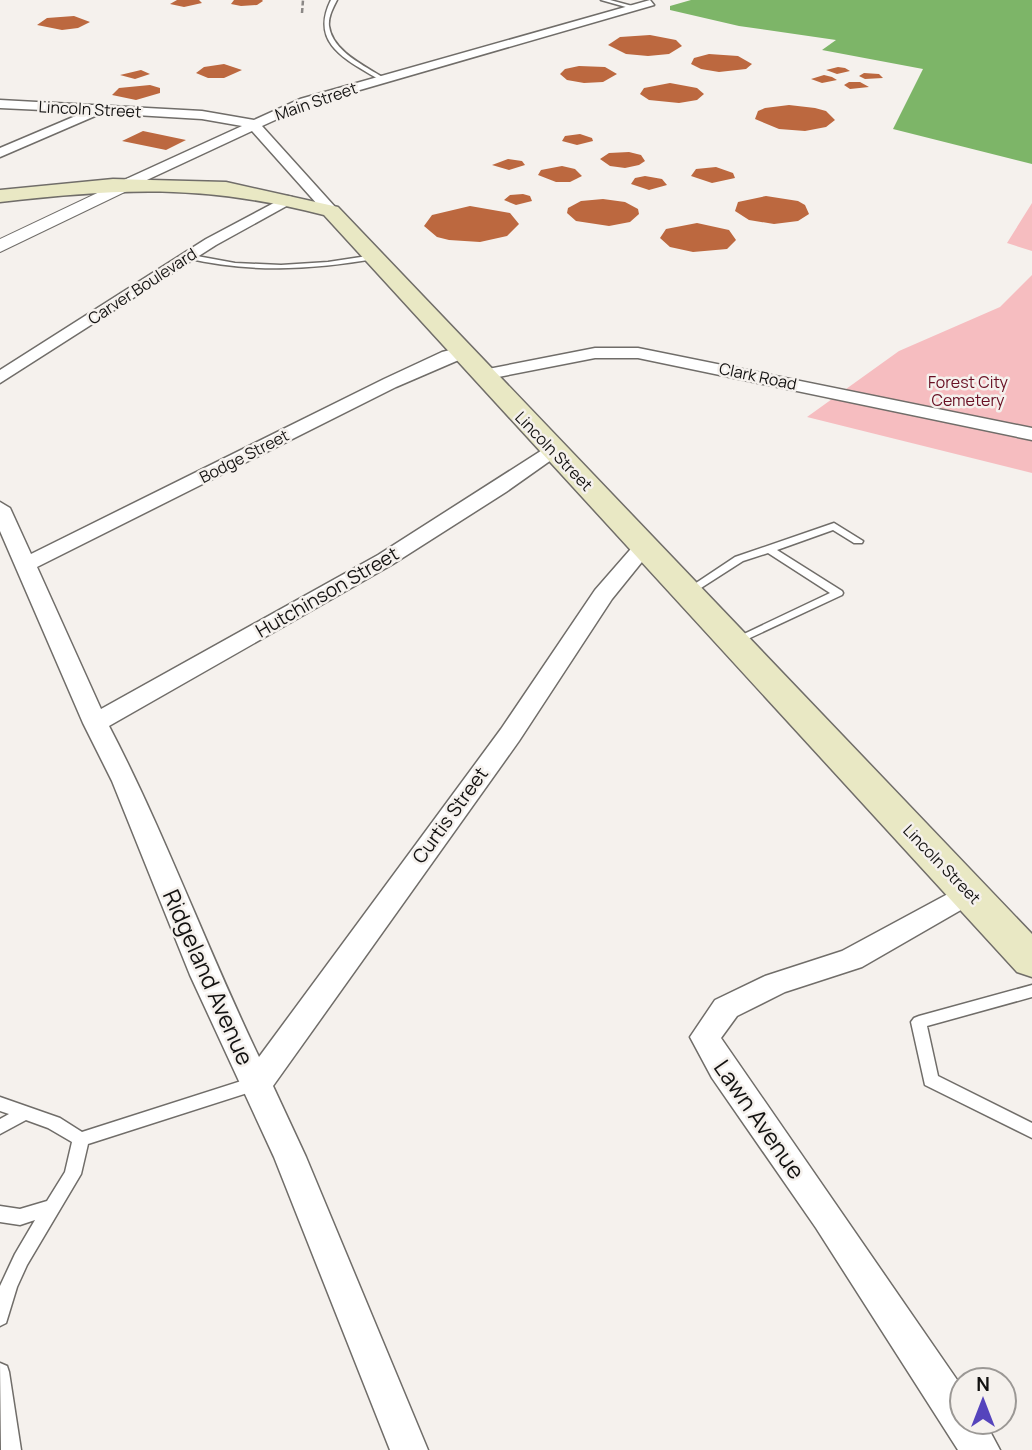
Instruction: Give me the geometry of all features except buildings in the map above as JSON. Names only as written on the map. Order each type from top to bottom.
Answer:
[{"type":"main road","points":[[0,196],[129,183],[214,187],[331,211]]},
{"type":"main road","name":"Lincoln Street","points":[[331,211],[1032,961]]},
{"type":"street","name":"Main Street","points":[[0,246],[304,102],[650,3]]},
{"type":"street","name":"Lincoln Street","points":[[0,104],[202,115],[253,124],[331,211]]},
{"type":"street","points":[[0,153],[104,109]]},
{"type":"street","name":"Carver Boulevard","points":[[0,377],[189,256],[287,200]]},
{"type":"street","name":"Bodge Street","points":[[27,564],[390,383],[462,352]]},
{"type":"street","name":"Clark Road","points":[[483,375],[595,353],[638,353],[1032,434]]},
{"type":"street","name":"Hutchinson Street","points":[[95,723],[218,656],[430,532],[554,451]]},
{"type":"street","name":"Ridgeland Avenue","points":[[0,508],[95,723],[125,781],[205,975],[290,1157],[409,1450]]},
{"type":"street","name":"Curtis Street","points":[[257,1083],[510,735],[603,595],[643,547]]},
{"type":"street","name":"Lawn Avenue","points":[[948,1401],[828,1217],[723,1069],[705,1037],[726,1008],[775,984],[852,959],[970,892]]},
{"type":"lane","points":[[334,0],[325,20],[324,28],[329,38],[337,48],[382,79]]},
{"type":"lane","points":[[604,0],[633,7]]},
{"type":"lane","points":[[189,256],[253,267],[314,267],[374,257]]},
{"type":"lane","points":[[686,593],[739,559],[834,526],[858,541]]},
{"type":"lane","points":[[732,642],[838,593],[769,549]]},
{"type":"lane","points":[[1032,990],[919,1022],[931,1080],[1032,1131]]},
{"type":"lane","points":[[0,1104],[54,1123],[81,1139],[257,1083]]},
{"type":"lane","points":[[0,1127],[25,1113]]},
{"type":"lane","points":[[0,1317],[4,1296],[23,1254],[73,1174],[81,1139]]},
{"type":"lane","points":[[0,1214],[20,1217],[53,1207]]},
{"type":"lane","points":[[0,1372],[11,1450]]},
{"type":"green space","points":[[1032,203],[1032,251],[1007,243]]},
{"type":"green space","name":"Forest City Cemetery","points":[[1032,275],[1032,473],[807,417],[899,351],[1000,307]]},
{"type":"shaded area","points":[[691,0],[1032,0],[1032,164],[893,129],[923,69],[822,50],[836,40],[739,26],[670,10],[670,6]]},
{"type":"railway","points":[[302,13],[303,0]]}]
